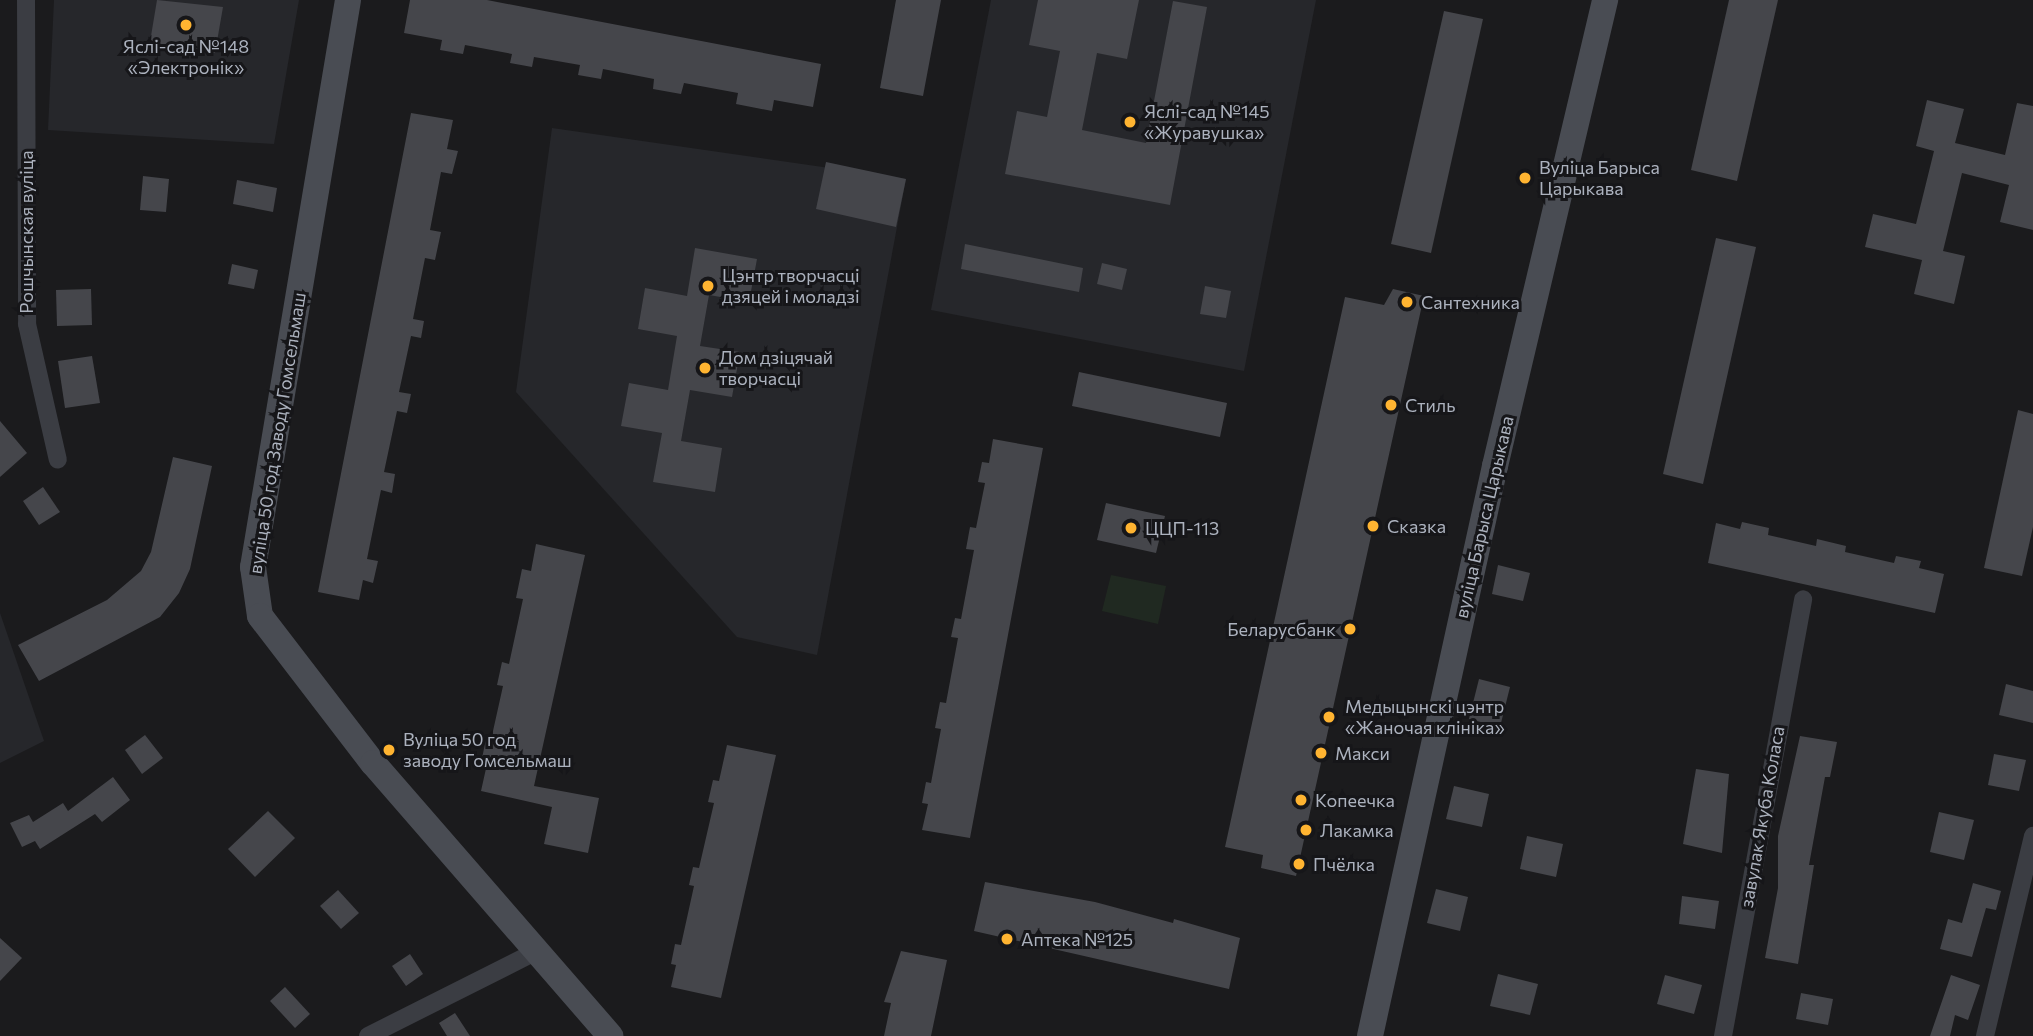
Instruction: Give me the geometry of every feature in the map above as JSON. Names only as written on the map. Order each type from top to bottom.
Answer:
[{"type":"street","name":"Рошчынская вуліца","points":[[26,0],[27,324],[58,460]]},
{"type":"street","name":"вуліца 50 год Заводу Гомсельмаш","points":[[348,0],[253,567],[254,595],[266,629],[373,763],[610,1036]]},
{"type":"street","name":"вуліца Барыса Царыкава","points":[[1370,1036],[1492,480],[1605,0]]},
{"type":"street","name":"завулак Якуба Коласа","points":[[1723,1036],[1803,599]]},
{"type":"street","points":[[1985,1036],[2033,836]]},
{"type":"street","points":[[368,1036],[537,951]]},
{"type":"shaded area","points":[[54,0],[299,0],[274,144],[48,130]]},
{"type":"shaded area","name":"Яслі-сад №145 «Журавушка»","points":[[991,0],[1316,0],[1244,371],[931,310]]},
{"type":"shaded area","name":"Цэнтр творчасці дзяцей і моладзі","points":[[552,128],[906,179],[817,655],[737,637],[516,392]]},
{"type":"shaded area","points":[[1111,575],[1166,586],[1158,624],[1102,611]]},
{"type":"shaded area","points":[[0,613],[44,741],[0,763]]},
{"type":"building","name":"Яслі-сад №148 «Электронік»","points":[[157,0],[223,7],[215,53],[150,42]]},
{"type":"building","points":[[410,0],[487,0],[821,64],[813,107],[774,100],[772,111],[736,104],[738,93],[684,83],[681,94],[653,89],[654,79],[603,69],[601,79],[578,75],[580,65],[534,57],[532,67],[510,63],[512,54],[465,45],[463,54],[440,50],[442,40],[404,33]]},
{"type":"building","points":[[896,0],[941,0],[923,96],[880,88]]},
{"type":"building","points":[[1038,0],[1139,0],[1127,59],[1097,53],[1082,130],[1146,143],[1173,1],[1207,7],[1170,205],[1005,174],[1017,111],[1047,117],[1060,51],[1029,45]]},
{"type":"building","points":[[1729,0],[1778,0],[1737,181],[1691,170]]},
{"type":"building","points":[[1444,11],[1483,19],[1431,253],[1391,244]]},
{"type":"building","points":[[1927,100],[1964,109],[1955,143],[2005,155],[2017,103],[2033,106],[2033,230],[2000,222],[2009,185],[1962,173],[1943,251],[1965,256],[1954,304],[1914,294],[1922,260],[1865,247],[1873,214],[1916,224],[1934,151],[1916,146]]},
{"type":"building","points":[[411,113],[453,120],[447,149],[458,151],[452,174],[441,172],[430,230],[441,232],[435,260],[425,258],[413,319],[424,321],[421,338],[411,336],[399,392],[411,394],[407,413],[397,411],[384,472],[395,474],[392,493],[381,490],[367,559],[378,561],[373,583],[363,580],[359,600],[318,592]]},
{"type":"building","points":[[826,162],[906,179],[896,227],[816,209]]},
{"type":"building","points":[[143,176],[169,179],[166,212],[140,210]]},
{"type":"building","points":[[237,180],[277,188],[273,212],[233,204]]},
{"type":"building","points":[[1716,238],[1756,247],[1703,484],[1663,474]]},
{"type":"building","points":[[965,244],[1083,268],[1079,292],[961,269]]},
{"type":"building","name":"Дом дзіцячай творчасці","points":[[695,248],[757,259],[749,302],[709,295],[700,346],[740,352],[732,397],[690,390],[681,441],[722,448],[715,492],[653,482],[662,433],[621,426],[629,383],[668,390],[677,336],[638,329],[645,288],[687,296]]},
{"type":"building","points":[[1102,263],[1127,269],[1122,290],[1097,284]]},
{"type":"building","points":[[232,264],[258,270],[254,289],[228,284]]},
{"type":"building","points":[[1205,286],[1231,291],[1226,318],[1200,314]]},
{"type":"building","points":[[91,289],[92,325],[57,326],[56,290]]},
{"type":"building","points":[[1393,289],[1424,296],[1296,876],[1261,868],[1263,855],[1225,847],[1345,297],[1384,305]]},
{"type":"building","points":[[92,356],[100,403],[65,408],[58,361]]},
{"type":"building","points":[[1079,372],[1227,403],[1220,437],[1072,406]]},
{"type":"building","points":[[2018,410],[2033,414],[2033,527],[2022,576],[1984,568]]},
{"type":"building","points":[[0,421],[27,453],[0,477]]},
{"type":"building","points":[[993,439],[1043,448],[970,838],[922,830],[928,804],[922,803],[926,782],[931,783],[941,729],[935,728],[940,702],[946,703],[958,638],[951,637],[955,618],[961,619],[974,550],[966,549],[970,527],[976,528],[985,483],[978,482],[982,462],[989,463]]},
{"type":"building","points":[[173,457],[212,466],[190,569],[179,593],[160,617],[39,681],[18,645],[107,600],[141,571],[151,552]]},
{"type":"building","points":[[43,487],[60,512],[39,525],[23,501]]},
{"type":"building","name":"ЦЦП-113","points":[[1106,503],[1165,516],[1156,553],[1097,540]]},
{"type":"building","points":[[1742,522],[1769,528],[1768,535],[1816,546],[1817,539],[1846,546],[1845,552],[1894,563],[1896,556],[1921,561],[1919,568],[1944,574],[1935,613],[1708,563],[1716,523],[1740,529]]},
{"type":"building","points":[[536,544],[585,555],[534,786],[599,798],[588,853],[544,844],[552,807],[481,791],[487,764],[481,763],[486,739],[491,740],[503,686],[497,685],[502,662],[509,664],[523,599],[516,598],[522,569],[531,571]]},
{"type":"building","points":[[1498,565],[1530,573],[1523,601],[1492,594]]},
{"type":"building","points":[[1479,679],[1510,687],[1500,727],[1469,719]]},
{"type":"building","points":[[2006,684],[2033,691],[2033,723],[1999,715]]},
{"type":"building","points":[[145,735],[163,758],[142,774],[125,750]]},
{"type":"building","points":[[1800,736],[1837,742],[1830,777],[1825,777],[1809,865],[1814,865],[1798,964],[1765,958],[1778,888],[1778,836]]},
{"type":"building","points":[[727,745],[776,755],[721,998],[671,987],[676,965],[671,964],[675,944],[681,945],[694,886],[689,885],[693,867],[699,868],[714,803],[708,802],[713,780],[719,781]]},
{"type":"building","points":[[1994,754],[2026,760],[2019,791],[1988,785]]},
{"type":"building","points":[[1696,769],[1729,774],[1722,853],[1683,844]]},
{"type":"building","points":[[113,777],[130,800],[102,822],[95,814],[40,849],[35,841],[22,847],[10,823],[29,815],[33,822],[63,803],[68,811]]},
{"type":"building","points":[[1454,786],[1489,794],[1482,827],[1446,819]]},
{"type":"building","points":[[268,811],[295,838],[255,877],[228,849]]},
{"type":"building","points":[[1939,812],[1974,820],[1964,860],[1930,852]]},
{"type":"building","points":[[1527,836],[1563,844],[1556,877],[1520,869]]},
{"type":"building","points":[[985,882],[1095,902],[1173,923],[1174,919],[1240,938],[1229,989],[974,931]]},
{"type":"building","points":[[1973,883],[2001,891],[1996,910],[1986,908],[1972,957],[1940,949],[1948,919],[1962,923]]},
{"type":"building","points":[[1436,889],[1468,897],[1460,931],[1427,923]]},
{"type":"building","points":[[338,890],[359,913],[341,929],[320,906]]},
{"type":"building","points":[[1682,896],[1719,901],[1715,929],[1679,924]]},
{"type":"building","points":[[0,938],[22,958],[0,981]]},
{"type":"building","points":[[901,951],[947,960],[931,1036],[884,1036],[891,1003],[884,1002]]},
{"type":"building","points":[[410,954],[423,974],[406,986],[392,966]]},
{"type":"building","points":[[1498,974],[1538,984],[1530,1015],[1490,1006]]},
{"type":"building","points":[[1665,975],[1702,985],[1694,1014],[1657,1004]]},
{"type":"building","points":[[1951,975],[1980,985],[1968,1020],[1955,1015],[1950,1036],[1930,1036]]},
{"type":"building","points":[[285,987],[310,1014],[295,1028],[270,1001]]},
{"type":"building","points":[[1801,993],[1833,999],[1828,1025],[1796,1019]]},
{"type":"building","points":[[455,1013],[470,1036],[447,1036],[439,1023]]},
{"type":"place","name":"Яслі-сад №148 «Электронік»","points":[[186,25]]},
{"type":"place","name":"Яслі-сад №145 «Журавушка»","points":[[1130,122]]},
{"type":"place","name":"Вуліца Барыса Царыкава","points":[[1525,178]]},
{"type":"place","name":"Цэнтр творчасці дзяцей і моладзі","points":[[708,286]]},
{"type":"place","name":"Сантехника","points":[[1407,302]]},
{"type":"place","name":"Дом дзіцячай творчасці","points":[[705,368]]},
{"type":"place","name":"Стиль","points":[[1391,405]]},
{"type":"place","name":"Сказка","points":[[1373,526]]},
{"type":"place","name":"ЦЦП-113","points":[[1131,528]]},
{"type":"place","name":"Беларусбанк","points":[[1350,629]]},
{"type":"place","name":"Медыцынскі цэнтр «Жаночая клініка»","points":[[1329,717]]},
{"type":"place","name":"Вуліца 50 год заводу Гомсельмаш","points":[[389,750]]},
{"type":"place","name":"Макси","points":[[1321,753]]},
{"type":"place","name":"Копеечка","points":[[1301,800]]},
{"type":"place","name":"Лакамка","points":[[1306,830]]},
{"type":"place","name":"Пчёлка","points":[[1299,864]]},
{"type":"place","name":"Аптека №125","points":[[1007,939]]}]
